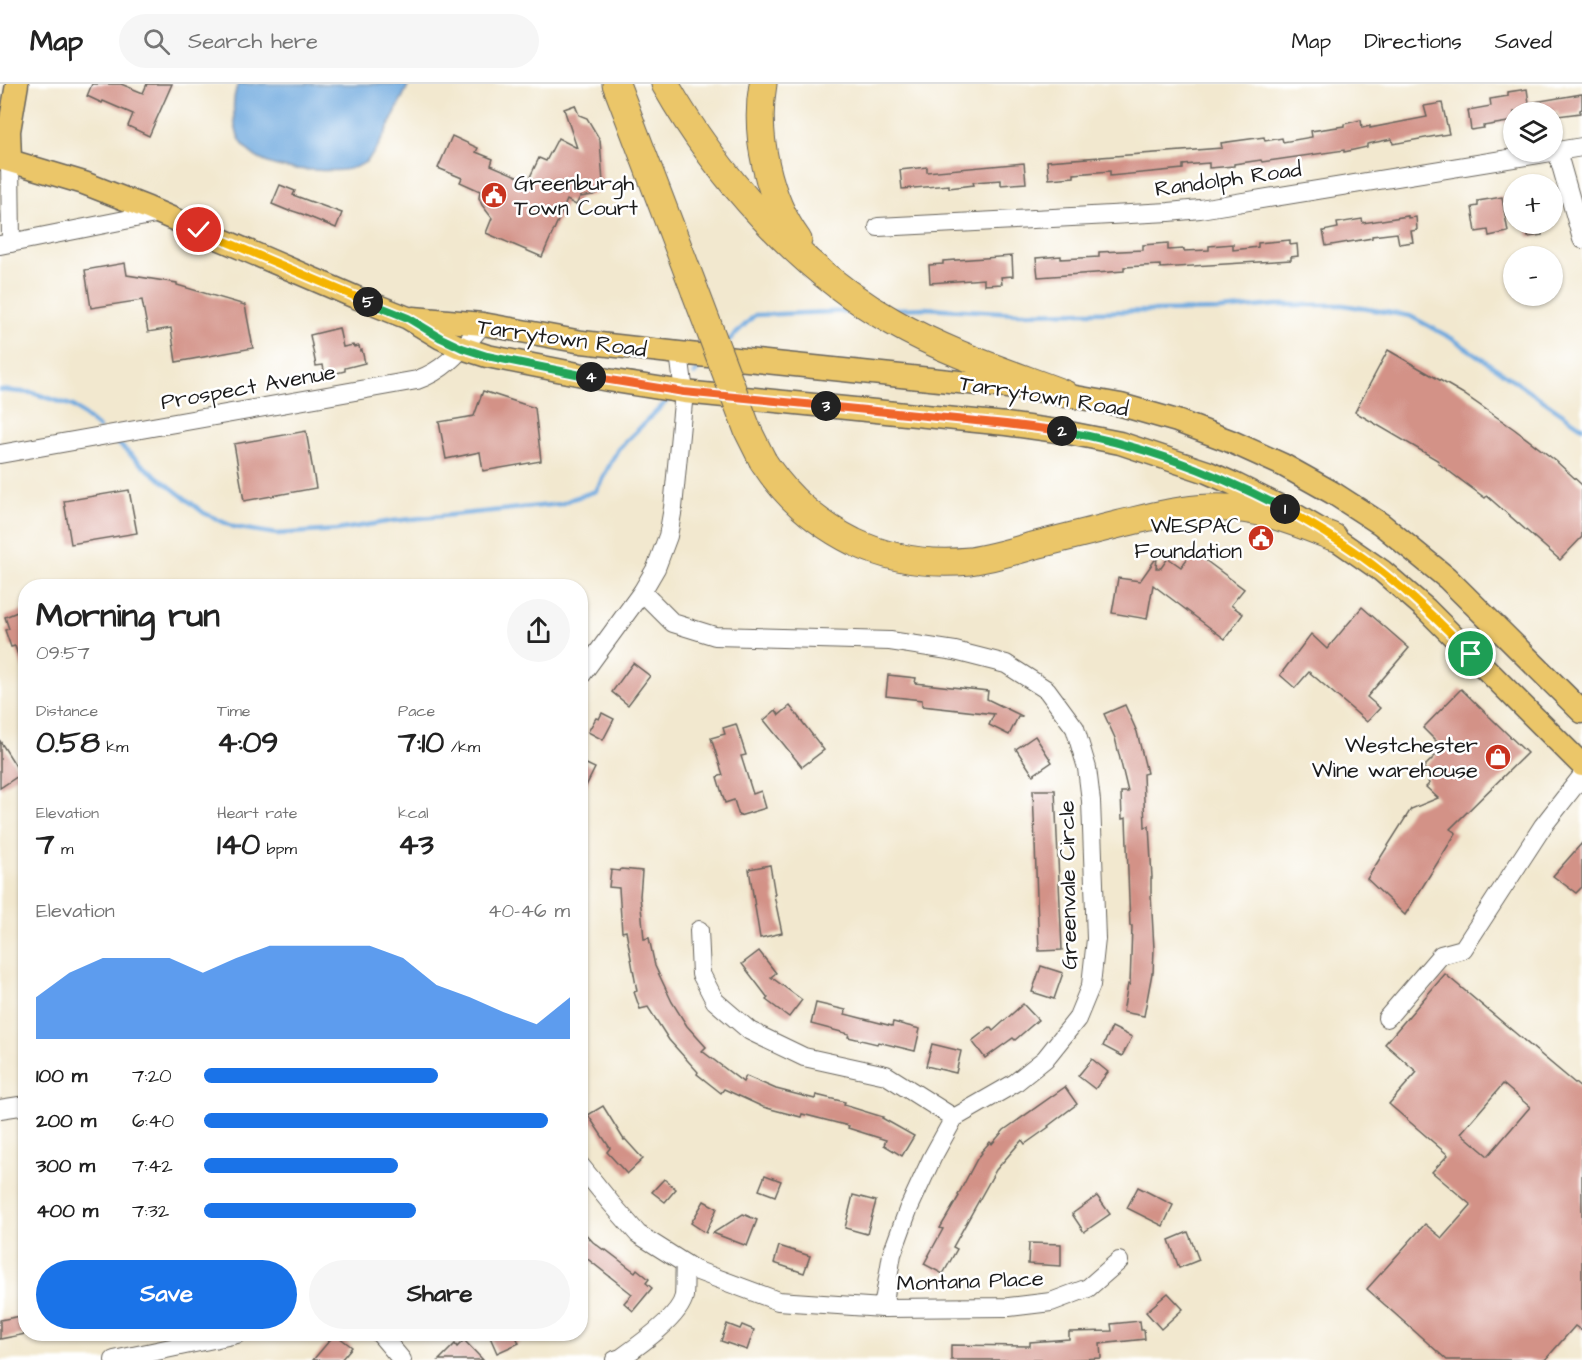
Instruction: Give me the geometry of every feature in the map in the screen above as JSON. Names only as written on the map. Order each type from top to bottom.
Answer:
[{"type":"highway","points":[[616,84],[748,431],[772,475],[789,496],[822,523],[860,544],[886,554],[914,560],[941,562],[984,558],[1148,517],[1209,508],[1244,508],[1260,511],[1333,537]]},
{"type":"highway","points":[[665,84],[708,151],[750,203],[810,262],[858,300],[894,323],[933,342],[1065,394]]},
{"type":"highway","points":[[763,84],[762,140],[771,182],[783,213],[808,254],[858,300]]},
{"type":"main road","points":[[5,159],[17,84]]},
{"type":"main road","name":"Tarrytown Road","points":[[5,159],[91,185],[160,213],[408,318],[441,338],[487,356],[579,375],[684,392],[1006,424],[1064,432],[1120,443],[1175,460],[1234,484],[1285,509],[1333,537],[1382,571],[1426,609],[1582,765]]},
{"type":"main road","name":"Tarrytown Road","points":[[408,318],[483,324],[582,342],[979,383],[1065,394],[1149,412],[1213,434],[1283,465],[1333,493],[1381,524],[1447,578],[1582,712]]},
{"type":"street","name":"Randolph Road","points":[[1563,150],[1582,147]]},
{"type":"street","points":[[5,159],[6,244],[160,213]]},
{"type":"street","name":"Randolph Road","points":[[878,227],[1200,209],[1503,160]]},
{"type":"street","points":[[1560,162],[1582,240]]},
{"type":"street","name":"Prospect Avenue","points":[[0,454],[417,380],[430,376],[445,366],[483,324]]},
{"type":"street","points":[[588,666],[642,592],[656,568],[668,536],[684,392],[679,353]]},
{"type":"street","name":"Greenvale Circle","points":[[642,592],[673,623],[715,636],[891,641],[956,651],[1006,664],[1047,690],[1074,728],[1087,768],[1091,801],[1096,939],[1091,985],[1077,1019],[1045,1059],[1016,1083],[954,1118]]},
{"type":"street","points":[[1387,1018],[1441,955],[1463,949],[1543,826],[1582,776]]},
{"type":"street","points":[[588,1175],[638,1234],[696,1270],[778,1302],[883,1308],[892,1254],[908,1210],[954,1118],[886,1075],[804,1057],[750,1030],[715,1001],[701,974],[699,930]]},
{"type":"street","points":[[0,1109],[18,1106]]},
{"type":"street","name":"Montana Place","points":[[883,1308],[1009,1307],[1051,1302],[1088,1287],[1119,1262]]},
{"type":"street","points":[[615,1360],[654,1334],[675,1312],[684,1299],[684,1264]]},
{"type":"street","points":[[114,1360],[204,1341]]},
{"type":"street","points":[[386,1341],[402,1360]]},
{"type":"water","points":[[238,84],[409,84],[370,158],[359,166],[333,171],[286,168],[260,160],[250,153],[236,131],[234,104]]},
{"type":"building","points":[[92,84],[121,84],[143,93],[147,84],[172,84],[149,136],[128,126],[133,114],[87,96]]},
{"type":"building","points":[[1527,89],[1529,102],[1503,102],[1503,123],[1471,130],[1468,110],[1491,106],[1490,99],[1508,96],[1508,92]]},
{"type":"building","points":[[1582,94],[1580,113],[1563,115],[1563,102],[1535,102]]},
{"type":"building","points":[[1442,103],[1449,134],[1393,144],[1392,139],[1344,152],[1344,150],[1262,162],[1261,160],[1234,164],[1234,166],[1209,168],[1209,163],[1183,165],[1183,169],[1110,176],[1110,171],[1049,179],[1047,161],[1222,148],[1221,143],[1264,137],[1265,141],[1282,138],[1283,142],[1312,137],[1311,131],[1344,126],[1344,124],[1361,120],[1362,128],[1370,126],[1370,128],[1427,117],[1424,106]]},
{"type":"building","points":[[575,105],[579,115],[587,118],[600,140],[603,183],[600,191],[593,195],[580,197],[576,205],[567,200],[542,257],[486,233],[492,218],[482,205],[479,198],[480,191],[460,182],[462,178],[438,168],[452,136],[478,148],[476,152],[493,159],[491,165],[528,181],[539,158],[546,161],[558,138],[577,148],[564,109]]},
{"type":"building","points":[[1024,163],[1026,183],[1001,185],[1001,180],[973,182],[974,185],[949,188],[949,185],[902,189],[900,170],[927,167],[927,172]]},
{"type":"building","points":[[280,185],[295,191],[293,195],[342,213],[336,228],[272,204]]},
{"type":"building","points":[[1502,197],[1503,233],[1489,236],[1488,230],[1476,232],[1472,207],[1478,206],[1478,201]]},
{"type":"building","points":[[1408,216],[1408,218],[1416,217],[1417,230],[1411,231],[1413,242],[1399,244],[1397,233],[1326,246],[1323,231],[1338,228],[1337,223],[1362,219],[1363,223]]},
{"type":"building","points":[[1528,234],[1542,234],[1542,235],[1528,237]]},
{"type":"building","points":[[1290,240],[1290,245],[1297,244],[1298,256],[1291,257],[1291,260],[1160,268],[1160,265],[1124,267],[1124,271],[1038,277],[1036,258],[1099,257],[1099,252],[1143,250],[1143,245],[1168,243],[1168,250],[1209,250],[1209,246],[1233,244],[1233,250],[1258,247],[1258,243]]},
{"type":"building","points":[[1012,256],[1013,276],[1001,277],[1002,284],[984,285],[984,279],[930,283],[929,265],[943,264],[943,261]]},
{"type":"building","points":[[125,263],[127,275],[177,283],[177,285],[245,305],[253,348],[176,362],[171,328],[148,332],[142,300],[91,308],[85,270]]},
{"type":"building","points":[[339,328],[343,347],[359,346],[365,363],[325,376],[323,365],[316,366],[310,335]]},
{"type":"building","points":[[1388,350],[1462,393],[1514,429],[1556,461],[1582,485],[1582,537],[1560,560],[1487,496],[1485,498],[1438,463],[1439,461],[1355,412]]},
{"type":"building","points":[[483,391],[535,408],[541,461],[483,471],[480,452],[446,459],[439,422],[474,416]]},
{"type":"building","points":[[306,431],[316,488],[244,501],[234,444]]},
{"type":"building","points":[[129,490],[137,533],[71,544],[64,501]]},
{"type":"building","points":[[1193,551],[1244,589],[1231,605],[1243,614],[1225,639],[1153,585],[1147,619],[1112,613],[1118,578],[1140,581],[1157,557],[1156,568],[1161,568],[1168,558],[1181,567]]},
{"type":"building","points":[[1362,607],[1409,648],[1367,697],[1380,708],[1367,722],[1309,672],[1295,688],[1280,675],[1311,634],[1327,649]]},
{"type":"building","points":[[18,612],[18,655],[15,646],[11,647],[5,630],[9,629],[5,617]]},
{"type":"building","points":[[633,663],[650,676],[628,705],[612,692]]},
{"type":"building","points":[[888,675],[916,678],[915,683],[988,691],[987,699],[1022,716],[1018,717],[1009,735],[989,725],[994,714],[922,706],[922,700],[886,696]]},
{"type":"building","points":[[1461,689],[1527,753],[1450,829],[1456,833],[1405,915],[1367,879],[1411,809],[1438,798],[1426,787],[1429,784],[1424,767],[1443,748],[1423,728]]},
{"type":"building","points":[[1125,705],[1137,732],[1147,773],[1143,774],[1145,827],[1149,826],[1154,949],[1153,973],[1144,1016],[1123,1012],[1128,984],[1130,985],[1132,926],[1130,926],[1126,818],[1122,819],[1121,792],[1128,792],[1115,738],[1104,714]]},
{"type":"building","points":[[790,706],[824,750],[802,767],[764,720],[776,710],[779,715]]},
{"type":"building","points":[[602,713],[614,719],[603,740],[588,732],[596,718],[599,719]]},
{"type":"building","points":[[736,724],[746,755],[741,756],[753,794],[761,791],[766,808],[739,816],[734,800],[725,803],[717,777],[723,775],[711,738],[725,734],[723,728]]},
{"type":"building","points":[[1035,736],[1052,762],[1033,775],[1016,749]]},
{"type":"building","points":[[0,741],[18,769],[18,776],[0,788]]},
{"type":"building","points":[[588,765],[595,768],[588,782]]},
{"type":"building","points":[[1033,790],[1055,790],[1062,950],[1039,951]]},
{"type":"building","points":[[1582,843],[1582,887],[1576,893],[1553,876]]},
{"type":"building","points":[[770,865],[782,933],[760,938],[749,869]]},
{"type":"building","points":[[621,869],[642,871],[640,896],[644,939],[649,938],[655,966],[672,1002],[687,1026],[706,1047],[702,1051],[743,1082],[746,1076],[776,1089],[815,1099],[816,1095],[845,1102],[844,1105],[883,1117],[914,1136],[902,1156],[884,1145],[886,1140],[848,1128],[849,1126],[763,1107],[724,1089],[721,1093],[697,1074],[698,1072],[669,1040],[648,1007],[640,1009],[634,992],[637,991],[626,931],[622,932],[619,888],[609,887],[611,870],[620,871]]},
{"type":"building","points":[[759,951],[776,973],[771,977],[802,1000],[789,1017],[766,1000],[768,998],[742,964]]},
{"type":"building","points":[[1041,966],[1063,973],[1054,999],[1032,992]]},
{"type":"building","points":[[1445,974],[1582,1089],[1582,1331],[1575,1326],[1545,1360],[1447,1360],[1367,1289],[1425,1224],[1442,1238],[1471,1205],[1432,1172],[1448,1155],[1389,1104],[1417,1072],[1385,1044]],"holes":[[[1503,1084],[1530,1107],[1488,1156],[1461,1133]]]},
{"type":"building","points":[[816,1003],[846,1010],[845,1014],[892,1026],[893,1022],[920,1029],[915,1051],[848,1037],[849,1034],[811,1024]]},
{"type":"building","points":[[1023,1004],[1038,1020],[1015,1040],[1013,1038],[985,1058],[972,1041],[990,1027],[993,1031]]},
{"type":"building","points":[[1112,1027],[1132,1037],[1122,1056],[1103,1046]]},
{"type":"building","points":[[932,1044],[961,1051],[956,1073],[926,1066]]},
{"type":"building","points":[[1092,1059],[1108,1072],[1095,1089],[1078,1076]]},
{"type":"building","points":[[1065,1087],[1077,1104],[1025,1144],[1022,1140],[996,1170],[953,1247],[957,1249],[943,1274],[924,1264],[943,1229],[940,1228],[981,1152],[990,1142],[992,1144],[1004,1130]]},
{"type":"building","points":[[603,1106],[624,1140],[643,1159],[627,1174],[607,1152],[610,1148],[588,1115]]},
{"type":"building","points":[[765,1175],[781,1181],[775,1196],[759,1190]]},
{"type":"building","points":[[664,1179],[676,1189],[665,1202],[652,1192]]},
{"type":"building","points":[[1138,1187],[1173,1205],[1163,1226],[1127,1208]]},
{"type":"building","points":[[853,1195],[876,1201],[867,1234],[845,1228]]},
{"type":"building","points":[[1097,1196],[1110,1214],[1084,1232],[1072,1214]]},
{"type":"building","points":[[704,1201],[717,1208],[706,1233],[691,1223]]},
{"type":"building","points":[[743,1214],[757,1220],[747,1246],[713,1233]]},
{"type":"building","points":[[1188,1232],[1199,1260],[1179,1268],[1169,1240]]},
{"type":"building","points":[[588,1237],[635,1272],[637,1269],[649,1279],[646,1283],[652,1288],[633,1311],[624,1303],[632,1294],[588,1259]]},
{"type":"building","points":[[1029,1243],[1061,1244],[1061,1266],[1028,1264]]},
{"type":"building","points":[[779,1246],[810,1256],[804,1273],[774,1263]]},
{"type":"building","points":[[1168,1293],[1183,1309],[1161,1329],[1146,1312]]},
{"type":"building","points":[[18,1317],[18,1336],[0,1339],[0,1320]]},
{"type":"building","points":[[1140,1321],[1145,1339],[1100,1344],[1101,1358],[951,1360],[951,1345],[1030,1346],[1030,1342],[1069,1339],[1069,1332],[1112,1331],[1111,1324]]},
{"type":"building","points":[[727,1324],[740,1329],[742,1325],[754,1330],[747,1350],[721,1341]]},
{"type":"building","points":[[329,1341],[344,1341],[352,1347],[341,1360],[313,1360]]},
{"type":"building","points":[[465,1341],[483,1360],[439,1360],[455,1344],[457,1347]]},
{"type":"building","points":[[492,1341],[518,1341],[519,1343],[497,1353]]},
{"type":"waterway","points":[[893,309],[925,308],[1019,313],[1221,310],[1276,305],[1343,305],[1410,316],[1453,339],[1582,427]]},
{"type":"waterway","points":[[724,345],[755,315],[857,311]]},
{"type":"waterway","points":[[694,374],[704,364]]},
{"type":"waterway","points":[[0,390],[33,393],[73,406],[99,428]]},
{"type":"waterway","points":[[115,441],[204,513],[234,527],[277,534],[337,530],[392,521],[561,504],[596,491],[618,449],[671,397]]},
{"type":"place","name":"Greenburgh Town Court","points":[[494,195]]},
{"type":"place","name":"WESPAC Foundation","points":[[1261,538]]},
{"type":"place","name":"Westchester Wine warehouse","points":[[1498,757]]},
{"type":"route","points":[[199,230],[408,318],[441,338],[487,356],[608,380],[684,392],[1006,424],[1064,432],[1120,443],[1175,460],[1259,495],[1333,537],[1382,571],[1426,609],[1471,654]]}]
